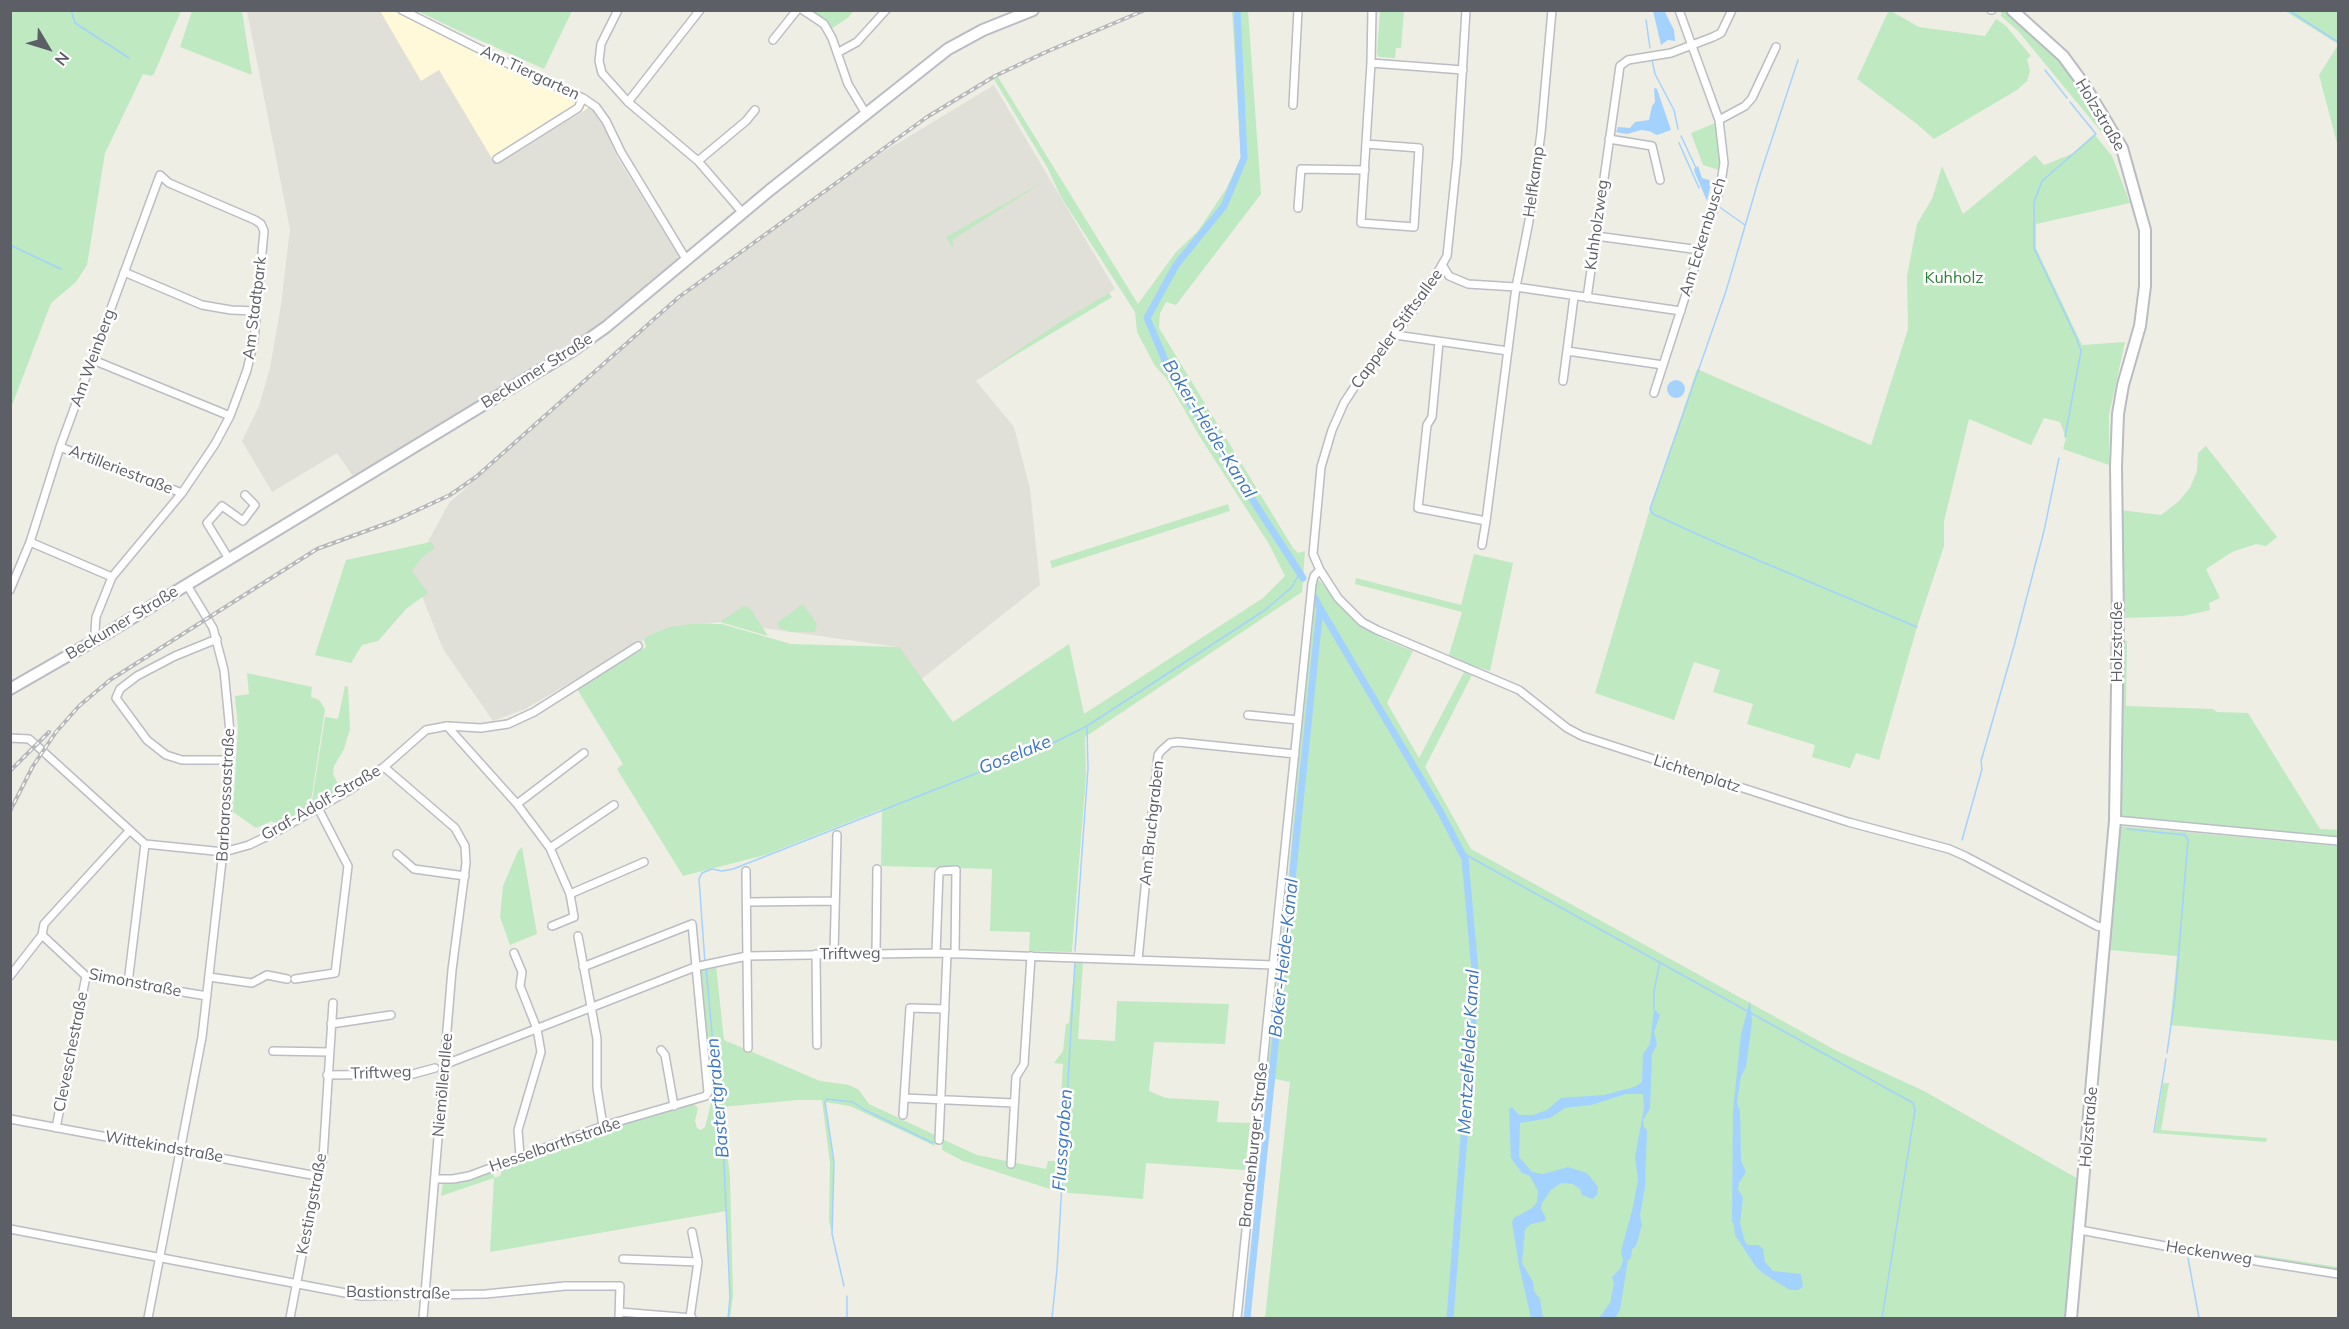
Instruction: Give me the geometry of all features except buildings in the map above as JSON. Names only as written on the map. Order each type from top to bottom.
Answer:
[{"type":"main road","name":"Beckumer Straße","points":[[10,689],[97,639],[572,351],[606,327],[742,212],[948,49],[983,30],[1033,10]]},
{"type":"main road","name":"Holzstraße","points":[[2012,10],[2063,56],[2085,86],[2122,148],[2145,230],[2145,286],[2140,326],[2123,385],[2117,424],[2115,820],[2072,1318]]},
{"type":"street","name":"Am Tiergarten","points":[[402,10],[535,77],[583,98],[596,107],[686,259]]},
{"type":"street","points":[[618,10],[602,44],[599,61],[602,73],[628,102],[698,161],[742,212]]},
{"type":"street","points":[[628,102],[700,10]]},
{"type":"street","points":[[773,40],[797,10]]},
{"type":"street","points":[[803,10],[824,24],[832,38],[848,84],[866,114]]},
{"type":"street","points":[[837,53],[857,42],[886,10]]},
{"type":"street","points":[[1293,105],[1298,10]]},
{"type":"street","points":[[1366,144],[1419,148],[1414,227],[1360,223],[1365,170],[1366,144],[1371,63],[1372,10]]},
{"type":"street","name":"Cappeler Stiftsallee","points":[[1320,570],[1313,554],[1313,545],[1321,467],[1326,448],[1344,403],[1424,296],[1443,266],[1450,243],[1466,10]]},
{"type":"street","name":"Helfkamp","points":[[1482,545],[1516,287],[1529,221],[1541,133],[1552,10]]},
{"type":"street","name":"Am Eckernbusch","points":[[1654,393],[1720,189],[1724,163],[1719,120],[1679,10]]},
{"type":"street","points":[[1692,45],[1720,33],[1732,10]]},
{"type":"street","name":"Kuhholzweg","points":[[1587,298],[1620,66],[1628,60],[1671,52],[1692,45]]},
{"type":"street","points":[[1719,120],[1736,112],[1752,98],[1776,47]]},
{"type":"street","points":[[1371,63],[1463,70]]},
{"type":"street","points":[[497,159],[578,108],[583,98]]},
{"type":"street","points":[[698,161],[747,121],[755,110]]},
{"type":"street","points":[[1610,139],[1652,146],[1660,180]]},
{"type":"street","points":[[1298,208],[1302,169],[1365,170]]},
{"type":"street","name":"Am Weinberg","points":[[10,590],[30,542],[60,447],[160,175]]},
{"type":"street","name":"Am Stadtpark","points":[[97,639],[96,617],[112,577],[182,493],[215,444],[230,416],[247,370],[257,311],[264,231],[261,224],[169,183],[160,175]]},
{"type":"street","points":[[1596,236],[1700,250]]},
{"type":"street","points":[[1443,266],[1449,276],[1468,284],[1516,287],[1681,311]]},
{"type":"street","points":[[124,272],[202,305],[231,310],[257,311]]},
{"type":"street","points":[[1563,381],[1574,297]]},
{"type":"street","points":[[1395,335],[1508,351]]},
{"type":"street","points":[[1439,342],[1432,417],[1427,425],[1418,508],[1486,520]]},
{"type":"street","points":[[1567,351],[1663,365]]},
{"type":"street","points":[[93,360],[230,416]]},
{"type":"street","name":"Artilleriestraße","points":[[60,447],[182,493]]},
{"type":"street","points":[[229,559],[207,523],[222,506],[243,521],[255,505],[245,495]]},
{"type":"street","points":[[30,542],[112,577]]},
{"type":"street","name":"Brandenburger Straße","points":[[1237,1318],[1312,584],[1314,576],[1320,570]]},
{"type":"street","name":"Lichtenplatz","points":[[1320,570],[1338,598],[1362,622],[1393,638],[1519,690],[1567,728],[1582,736],[1848,822],[1949,849],[2097,926],[2106,928]]},
{"type":"street","name":"Barbarossastraße","points":[[148,1318],[202,1037],[224,852],[230,760],[228,704],[217,639],[208,617],[186,585]]},
{"type":"street","points":[[217,639],[137,676],[120,689],[116,698],[147,740],[166,755],[182,760],[230,760]]},
{"type":"street","name":"Graf-Adolf-Straße","points":[[145,844],[224,852],[258,840],[318,808],[384,767],[426,730],[447,726],[481,728],[508,724],[534,712],[638,646]]},
{"type":"street","points":[[1248,715],[1298,720]]},
{"type":"street","points":[[447,726],[517,804],[550,848],[570,894],[574,917],[552,926]]},
{"type":"street","points":[[10,738],[29,740],[36,745],[145,844],[128,983]]},
{"type":"street","name":"Am Bruchgraben","points":[[1138,960],[1158,755],[1161,750],[1170,743],[1178,742],[1295,754]]},
{"type":"street","points":[[517,804],[584,753]]},
{"type":"street","name":"Niemöllerallee","points":[[384,767],[455,828],[465,846],[465,876],[452,970],[446,1064],[423,1318]]},
{"type":"street","points":[[550,848],[614,805]]},
{"type":"street","points":[[209,977],[252,983],[267,975],[291,979],[335,974],[348,866],[318,808]]},
{"type":"street","points":[[2115,820],[2338,841]]},
{"type":"street","points":[[10,976],[42,935],[44,924],[129,831]]},
{"type":"street","points":[[834,954],[837,835]]},
{"type":"street","points":[[397,854],[414,869],[465,876]]},
{"type":"street","points":[[570,894],[644,862]]},
{"type":"street","points":[[876,953],[877,869]]},
{"type":"street","points":[[936,954],[939,873],[956,870],[945,1009],[939,1140]]},
{"type":"street","points":[[746,871],[748,1048]]},
{"type":"street","points":[[747,902],[835,901]]},
{"type":"street","points":[[583,967],[692,924],[695,967]]},
{"type":"street","name":"Simonstraße","points":[[42,935],[86,976],[207,996]]},
{"type":"street","points":[[578,936],[597,1039],[597,1088],[603,1126]]},
{"type":"street","points":[[514,953],[522,972],[520,986],[537,1029],[541,1052],[518,1130],[519,1156]]},
{"type":"street","points":[[816,954],[817,1046]]},
{"type":"street","name":"Triftweg","points":[[446,1064],[695,967],[747,956],[951,954],[1274,965]]},
{"type":"street","points":[[1011,1164],[1016,1077],[1024,1064],[1031,956]]},
{"type":"street","name":"Hesselbarthstraße","points":[[435,1179],[470,1176],[603,1126],[702,1098],[708,1092],[695,967]]},
{"type":"street","name":"Cleveschestraße","points":[[56,1128],[86,976]]},
{"type":"street","name":"Kestingstraße","points":[[290,1318],[317,1176],[323,1159],[333,1003]]},
{"type":"street","points":[[903,1115],[910,1008],[945,1009]]},
{"type":"street","points":[[331,1024],[391,1015]]},
{"type":"street","points":[[661,1050],[665,1055],[674,1106]]},
{"type":"street","points":[[273,1051],[329,1052]]},
{"type":"street","name":"Triftweg","points":[[327,1075],[412,1074],[435,1068]]},
{"type":"street","points":[[904,1098],[1014,1103]]},
{"type":"street","name":"Wittekindstraße","points":[[10,1119],[317,1176]]},
{"type":"street","name":"Bastionstraße","points":[[10,1229],[361,1296],[486,1294],[565,1286],[620,1286],[619,1315],[692,1318]]},
{"type":"street","name":"Heckenweg","points":[[2080,1230],[2338,1274]]},
{"type":"street","points":[[692,1232],[698,1262],[692,1318]]},
{"type":"street","points":[[623,1259],[698,1262]]},
{"type":"shaded area","points":[[247,11],[380,11],[421,81],[439,70],[494,162],[506,154],[509,157],[590,107],[604,127],[617,157],[678,255],[677,259],[576,341],[353,476],[337,453],[272,492],[242,441],[259,406],[270,368],[281,305],[290,229]]},
{"type":"shaded area","points":[[380,11],[392,11],[435,30],[584,100],[590,107],[508,157],[506,155],[494,162],[439,70],[421,81]]},
{"type":"shaded area","points":[[994,85],[1115,289],[976,381],[1014,427],[1030,489],[1040,585],[919,681],[898,647],[720,622],[656,633],[525,709],[493,721],[443,649],[412,571],[449,503],[696,285],[857,168]]},
{"type":"green space","points":[[11,10],[181,11],[154,74],[151,76],[143,74],[105,153],[87,265],[76,282],[51,303],[11,408]]},
{"type":"green space","points":[[572,10],[544,69],[418,11]]},
{"type":"green space","points":[[1889,10],[1919,27],[1985,36],[1996,19],[2006,26],[2031,56],[2027,59],[2030,71],[2027,81],[2017,90],[1934,139],[1857,79]]},
{"type":"green space","points":[[2336,10],[2338,12],[2338,44],[2285,11]]},
{"type":"green space","points":[[192,11],[242,11],[252,75],[180,47]]},
{"type":"green space","points":[[808,11],[853,11],[849,17],[831,29]]},
{"type":"green space","points":[[1232,11],[1248,11],[1261,194],[1176,305],[1166,302],[1160,313],[1159,328],[1293,548],[1298,553],[1305,551],[1302,592],[1085,737],[1086,775],[1072,952],[1029,951],[1030,932],[990,931],[992,869],[881,866],[882,809],[765,855],[683,876],[617,769],[623,764],[577,689],[646,647],[644,639],[650,635],[670,627],[722,624],[791,644],[899,647],[953,722],[1069,644],[1084,714],[1263,598],[1285,576],[1269,544],[1200,437],[1166,378],[1155,366],[1137,332],[1135,312],[1061,197],[1047,167],[994,79],[998,77],[1138,304],[1176,252],[1198,231],[1226,189],[1241,157]]},
{"type":"green space","points":[[1380,11],[1404,11],[1401,48],[1396,48],[1395,58],[1379,57],[1377,54]]},
{"type":"green space","points":[[2006,11],[2060,59],[2086,94],[2118,152],[2018,31],[2001,16],[2001,12]]},
{"type":"green space","points":[[2338,45],[2338,147],[2319,75]]},
{"type":"green space","points":[[1715,123],[1720,152],[1719,170],[1703,165],[1691,133]]},
{"type":"green space","name":"Kuhholz","points":[[2094,134],[2112,156],[2130,203],[2036,224],[2036,248],[2082,345],[2125,342],[2109,415],[2109,465],[2063,449],[2066,438],[2060,422],[2044,418],[2031,445],[1969,419],[1944,521],[1944,546],[1917,627],[1879,760],[1856,753],[1850,768],[1812,757],[1815,745],[1747,724],[1753,704],[1713,692],[1720,670],[1694,662],[1674,720],[1595,693],[1650,509],[1697,369],[1871,445],[1908,329],[1907,276],[1917,224],[1932,199],[1942,166],[1963,214],[2035,155],[2044,165],[2072,154]]},
{"type":"green space","points":[[1045,181],[952,240],[954,246],[952,247],[946,237]]},
{"type":"green space","points":[[1109,293],[1112,297],[984,374],[1057,324]]},
{"type":"green space","points":[[2206,446],[2277,537],[2266,546],[2256,544],[2232,552],[2206,569],[2220,598],[2209,603],[2210,610],[2183,616],[2121,618],[2120,510],[2161,515],[2178,502],[2190,488],[2197,471],[2198,453]]},
{"type":"green space","points":[[1228,504],[1230,511],[1052,568],[1050,561]]},
{"type":"green space","points":[[431,542],[435,548],[421,558],[412,571],[428,593],[406,609],[378,641],[362,645],[351,663],[315,655],[346,560]]},
{"type":"green space","points":[[1474,554],[1513,563],[1490,671],[1448,658],[1462,612],[1355,584],[1356,578],[1461,605]]},
{"type":"green space","points":[[1319,580],[1354,620],[1386,640],[1413,651],[1387,703],[1419,758],[1464,672],[1472,675],[1425,767],[1471,849],[1837,1051],[1924,1091],[2080,1180],[2068,1318],[1265,1318],[1290,1082],[1266,1077],[1282,946],[1315,584]]},
{"type":"green space","points":[[803,604],[817,624],[815,632],[791,632],[780,628],[777,623]]},
{"type":"green space","points":[[744,606],[749,607],[768,636],[720,622]]},
{"type":"green space","points":[[2121,641],[2127,641],[2126,706],[2213,709],[2217,712],[2248,713],[2320,829],[2338,830],[2338,840],[2119,818]]},
{"type":"green space","points":[[247,673],[312,687],[311,697],[319,700],[325,709],[310,808],[276,824],[272,821],[256,828],[233,812],[238,727],[235,696],[249,694]]},
{"type":"green space","points":[[345,686],[348,687],[350,729],[344,749],[334,766],[333,774],[344,788],[316,804],[312,801],[325,717],[338,719]]},
{"type":"green space","points":[[2119,826],[2338,846],[2338,1041],[2170,1025],[2177,956],[2109,950]]},
{"type":"green space","points":[[522,847],[537,934],[510,945],[500,917],[503,886],[518,851]]},
{"type":"green space","points":[[1075,961],[1083,962],[1078,1039],[1115,1041],[1117,1001],[1229,1004],[1225,1044],[1154,1042],[1149,1091],[1166,1098],[1219,1101],[1217,1122],[1250,1123],[1245,1170],[1146,1163],[1143,1199],[1059,1192],[963,1161],[942,1150],[942,1139],[977,1155],[1046,1169],[1048,1161],[1057,1161],[1063,1064],[1054,1063],[1063,1051],[1066,1024],[1069,1023]]},
{"type":"green space","points":[[716,966],[724,1040],[820,1081],[849,1085],[859,1090],[869,1104],[935,1135],[935,1146],[850,1106],[825,1102],[834,1162],[832,1234],[829,1221],[830,1163],[822,1100],[722,1107],[730,1177],[733,1296],[730,1318],[728,1318],[730,1298],[726,1211],[490,1252],[494,1178],[441,1196],[443,1183],[462,1181],[491,1171],[495,1178],[501,1175],[501,1167],[598,1131],[608,1132],[609,1127],[693,1103],[698,1108],[695,1121],[697,1128],[701,1130],[705,1127],[713,1095],[700,971]]},
{"type":"green space","points":[[2163,1083],[2169,1083],[2161,1130],[2267,1138],[2266,1142],[2155,1133]]},
{"type":"green space","points":[[2192,1245],[2338,1267],[2338,1273],[2191,1250]]},
{"type":"water","points":[[1653,11],[1665,12],[1674,30],[1675,41],[1668,40],[1661,45]]},
{"type":"water","points":[[1654,88],[1657,89],[1671,130],[1657,135],[1641,130],[1627,134],[1616,132],[1618,127],[1630,128],[1635,122],[1649,120],[1655,102]]},
{"type":"water","points":[[1698,166],[1702,178],[1711,183],[1707,201],[1695,173],[1694,169]]},
{"type":"water","points":[[1672,380],[1680,380],[1685,385],[1683,396],[1672,398],[1667,393],[1667,385]]},
{"type":"water","points":[[1750,1001],[1752,1022],[1746,1067],[1741,1076],[1737,1103],[1740,1111],[1741,1161],[1746,1172],[1738,1189],[1743,1198],[1740,1223],[1745,1242],[1748,1245],[1759,1245],[1763,1249],[1765,1262],[1773,1271],[1801,1274],[1803,1287],[1798,1290],[1790,1290],[1756,1267],[1735,1235],[1732,1221],[1733,1110],[1741,1034]]},
{"type":"water","points":[[1654,1009],[1660,1015],[1654,1032],[1657,1045],[1652,1054],[1650,1109],[1643,1120],[1647,1130],[1645,1187],[1640,1215],[1642,1225],[1636,1246],[1632,1249],[1631,1258],[1628,1260],[1620,1310],[1615,1318],[1599,1318],[1610,1303],[1614,1283],[1612,1277],[1620,1269],[1623,1260],[1621,1251],[1638,1180],[1635,1157],[1644,1108],[1643,1094],[1626,1094],[1591,1105],[1565,1108],[1550,1118],[1520,1123],[1519,1157],[1532,1172],[1543,1174],[1568,1167],[1587,1173],[1598,1187],[1597,1195],[1592,1199],[1582,1195],[1580,1189],[1573,1184],[1561,1183],[1551,1190],[1542,1203],[1541,1209],[1546,1218],[1545,1221],[1531,1224],[1525,1229],[1522,1263],[1540,1299],[1543,1318],[1531,1318],[1512,1223],[1514,1218],[1532,1208],[1537,1202],[1538,1191],[1530,1176],[1522,1173],[1511,1158],[1509,1109],[1512,1107],[1519,1115],[1533,1115],[1547,1110],[1561,1098],[1604,1095],[1634,1087],[1642,1082],[1643,1054],[1650,1044]]},
{"type":"waterway","points":[[71,10],[75,23],[129,58]]},
{"type":"waterway","name":"Boker-Heide-Kanal","points":[[1237,10],[1244,158],[1224,206],[1176,265],[1147,318],[1170,372],[1303,578]]},
{"type":"waterway","points":[[2288,10],[2338,42]]},
{"type":"waterway","points":[[1646,20],[1650,48]]},
{"type":"waterway","points":[[1652,60],[1655,74],[1674,110],[1678,129]]},
{"type":"waterway","points":[[1798,60],[1760,175],[1726,291],[1650,509],[1653,514],[1717,543],[1917,627]]},
{"type":"waterway","points":[[2045,70],[2067,98]]},
{"type":"waterway","points":[[2065,437],[2081,351],[2034,248],[2034,202],[2042,181],[2096,134],[2070,102]]},
{"type":"waterway","points":[[1681,136],[1696,168]]},
{"type":"waterway","points":[[1679,143],[1699,188]]},
{"type":"waterway","points":[[1718,206],[1745,225]]},
{"type":"waterway","points":[[10,245],[61,269]]},
{"type":"waterway","points":[[1962,840],[1982,769],[1981,761],[2044,531],[2059,458]]},
{"type":"waterway","name":"Goselake","points":[[705,963],[699,879],[702,873],[712,869],[722,871],[733,869],[1051,744],[1087,726],[1265,610],[1292,587],[1300,572]]},
{"type":"waterway","name":"Boker-Heide-Kanal","points":[[1247,1318],[1320,608],[1315,598]]},
{"type":"waterway","name":"Mentzelfelder Kanal","points":[[1320,608],[1440,811],[1465,859],[1476,982],[1450,1318]]},
{"type":"waterway","name":"Flussgraben","points":[[1075,951],[1088,768],[1087,728]]},
{"type":"waterway","points":[[2127,829],[2185,835],[2188,840],[2175,997],[2167,1053]]},
{"type":"waterway","points":[[1459,851],[1913,1103],[1915,1110],[1882,1318]]},
{"type":"waterway","name":"Flussgraben","points":[[1052,1318],[1057,1269],[1075,961]]},
{"type":"waterway","points":[[1654,1009],[1654,991],[1660,962]]},
{"type":"waterway","name":"Bastertgraben","points":[[706,968],[724,1163],[730,1298],[728,1318]]},
{"type":"waterway","points":[[2154,1132],[2166,1059]]},
{"type":"waterway","points":[[844,1286],[832,1234],[834,1162],[825,1102],[827,1099],[853,1102],[933,1143]]},
{"type":"waterway","points":[[2188,1258],[2199,1318]]},
{"type":"waterway","points":[[847,1296],[847,1318]]},
{"type":"railway","points":[[10,811],[33,766],[56,732],[79,706],[110,680],[317,549],[396,520],[450,495],[476,477],[679,297],[927,117],[995,76],[1145,10]]},
{"type":"railway","points":[[10,771],[49,732]]}]
